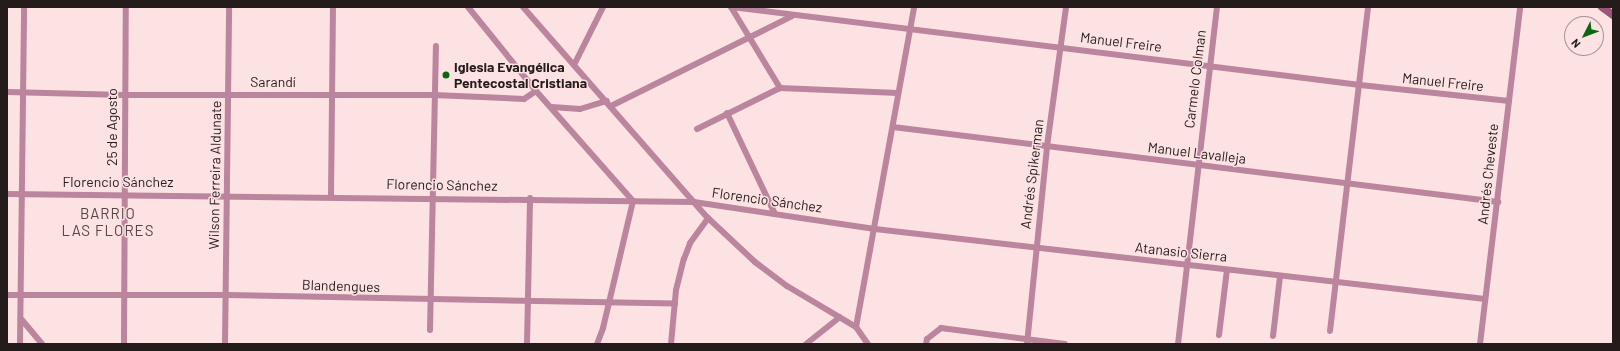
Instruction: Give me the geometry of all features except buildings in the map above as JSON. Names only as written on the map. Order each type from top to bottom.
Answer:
[{"type":"main road","points":[[1602,7],[1613,15]]},
{"type":"street","points":[[20,344],[20,194],[24,7]]},
{"type":"street","name":"25 de Agosto","points":[[124,344],[124,95],[126,7]]},
{"type":"street","name":"Wilson Ferreira Aldunate","points":[[225,344],[228,195],[229,7]]},
{"type":"street","points":[[331,196],[333,7]]},
{"type":"street","points":[[468,7],[536,91],[634,200],[603,328],[597,344]]},
{"type":"street","points":[[522,7],[609,103],[708,218],[774,276],[856,327],[868,344]]},
{"type":"street","points":[[574,65],[603,7]]},
{"type":"street","points":[[731,7],[780,88]]},
{"type":"street","name":"Manuel Freire","points":[[731,7],[792,16],[1061,47],[1360,85],[1509,101]]},
{"type":"street","points":[[856,327],[914,7]]},
{"type":"street","name":"Andrés Spikerman","points":[[1027,342],[1047,146],[1066,7]]},
{"type":"street","name":"Carmelo Colman","points":[[1178,344],[1197,166],[1217,7]]},
{"type":"street","points":[[1330,331],[1368,7]]},
{"type":"street","name":"Andrés Cheveste","points":[[1480,344],[1520,7]]},
{"type":"street","points":[[552,108],[580,109],[609,103],[792,16]]},
{"type":"street","points":[[430,330],[431,197],[436,46]]},
{"type":"street","points":[[697,129],[780,88],[898,93]]},
{"type":"street","name":"Sarandí","points":[[7,92],[124,95],[434,95],[524,99],[536,91]]},
{"type":"street","points":[[727,113],[774,212]]},
{"type":"street","name":"Manuel Lavalleja","points":[[892,127],[1348,185],[1498,202]]},
{"type":"street","name":"Florencio Sánchez","points":[[7,194],[530,198],[694,202],[774,212],[874,229]]},
{"type":"street","points":[[527,344],[530,198]]},
{"type":"street","points":[[671,344],[675,304],[684,259],[690,243],[708,218]]},
{"type":"street","name":"Atanasio Sierra","points":[[874,229],[1485,299]]},
{"type":"street","points":[[1220,335],[1227,270]]},
{"type":"street","points":[[1273,336],[1280,276]]},
{"type":"street","name":"Blandengues","points":[[7,295],[226,295],[675,304]]},
{"type":"street","points":[[806,344],[840,317]]},
{"type":"street","points":[[21,318],[42,344]]},
{"type":"street","points":[[926,344],[927,339],[941,328],[1027,342],[1065,344]]},
{"type":"place","name":"Iglesia Evangélica Pentecostal Cristiana","points":[[446,75]]},
{"type":"district","name":"BARRIO LAS FLORES","points":[[108,222]]}]
